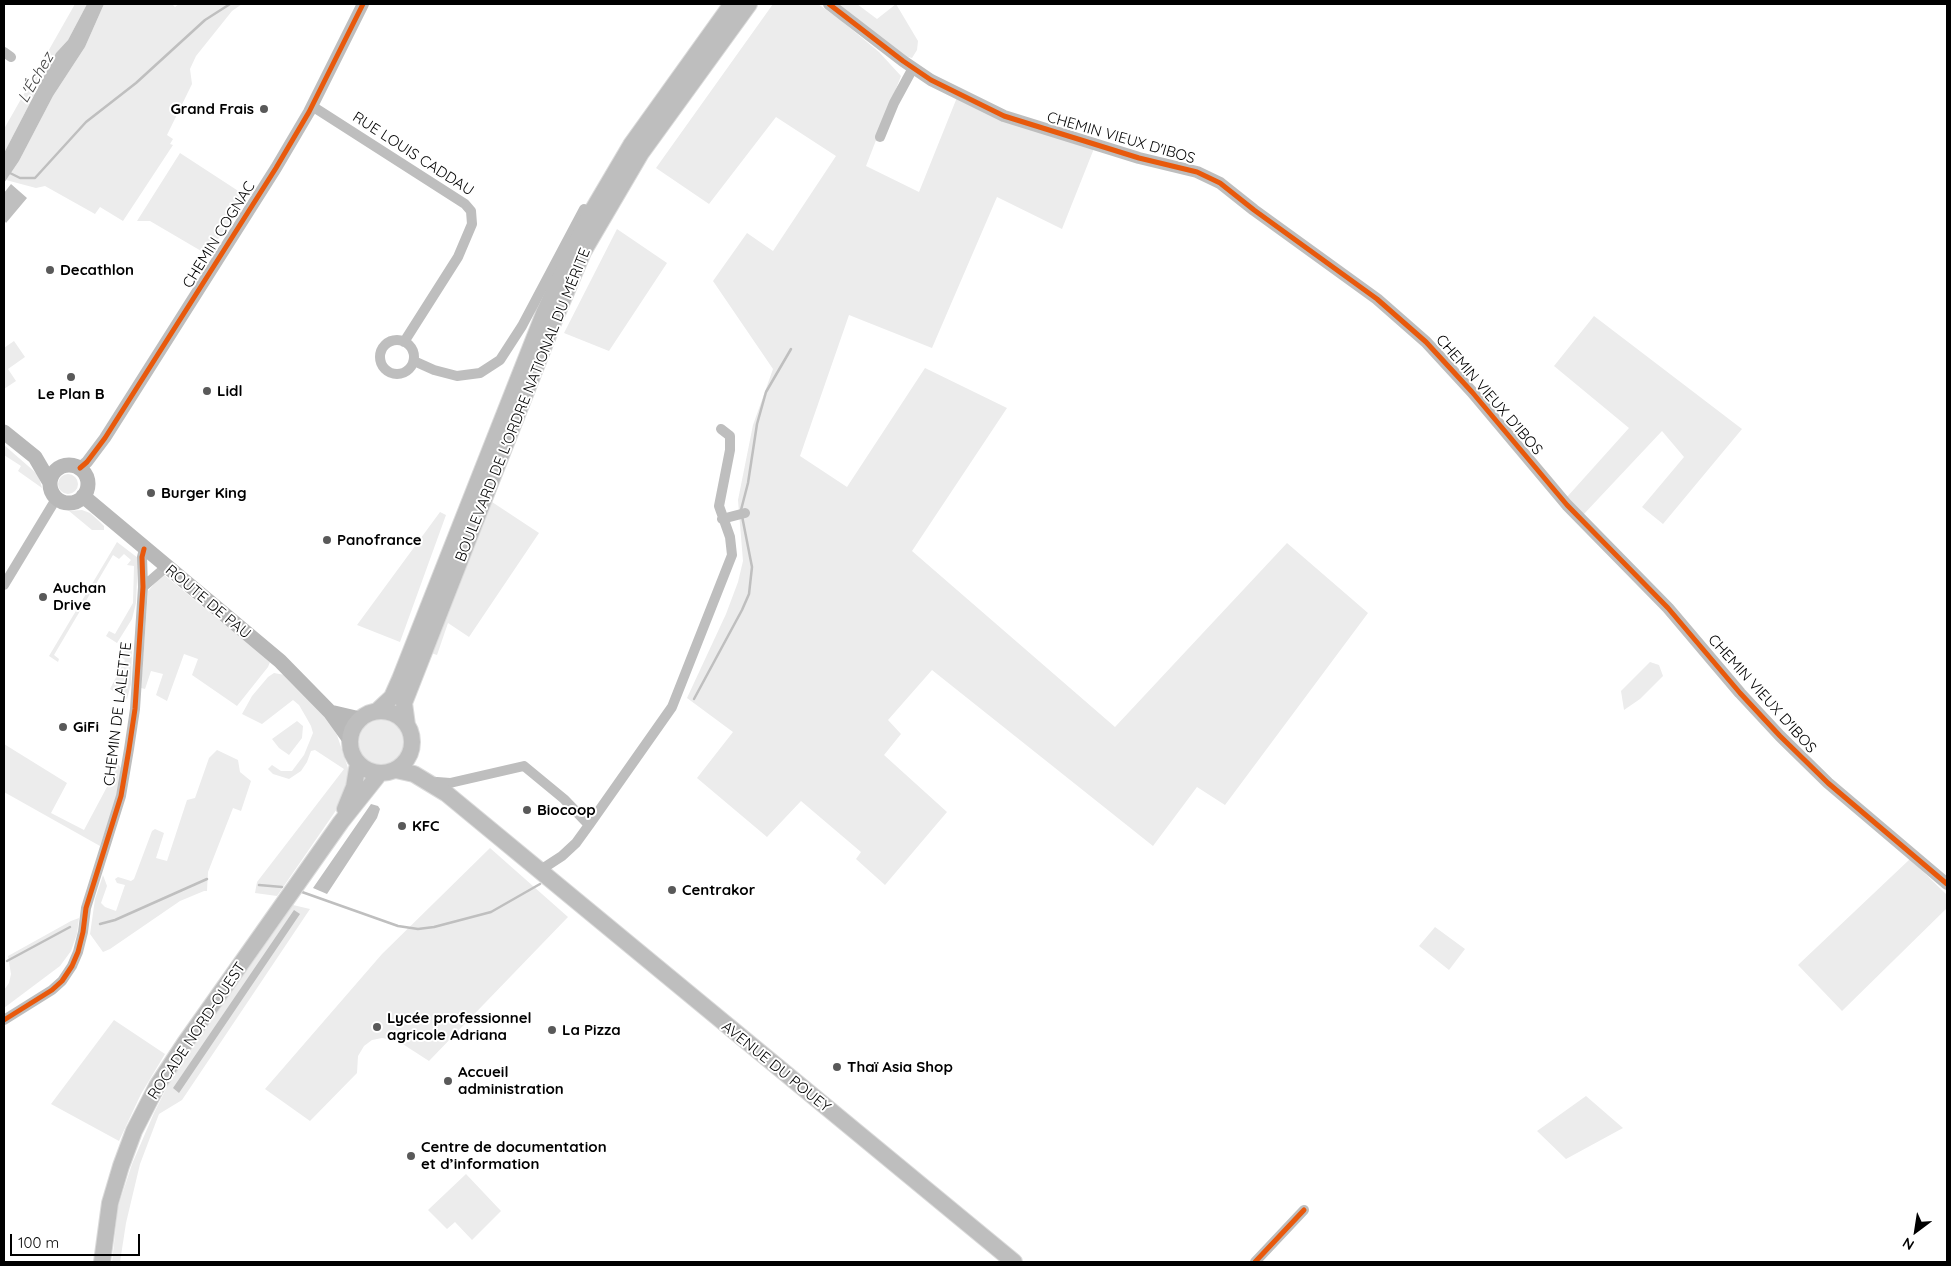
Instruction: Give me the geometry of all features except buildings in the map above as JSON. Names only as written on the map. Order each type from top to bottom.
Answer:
[{"type":"main road","name":"BOULEVARD DE L'ORDRE NATIONAL DU MÉRITE","points":[[377,711],[392,697],[400,679],[544,311],[588,218],[631,145],[732,4]]},
{"type":"main road","name":"BOULEVARD DE L'ORDRE NATIONAL DU MÉRITE","points":[[407,724],[404,703],[583,252],[641,153],[749,4]]},
{"type":"main road","points":[[4,432],[36,458],[61,466],[74,465],[80,468],[87,478],[88,485],[83,496],[67,503],[56,499],[49,481],[36,458]]},
{"type":"main road","points":[[49,481],[51,474],[61,466]]},
{"type":"main road","name":"ROUTE DE PAU","points":[[83,496],[280,661],[330,712],[350,740],[353,756],[358,764]]},
{"type":"main road","points":[[350,740],[351,732],[360,719],[377,711],[394,714],[407,724],[412,741],[411,750],[403,765],[388,771]]},
{"type":"main road","points":[[330,712],[360,719]]},
{"type":"main road","points":[[411,750],[418,763],[442,788],[539,871]]},
{"type":"main road","points":[[358,764],[372,772],[388,771],[414,774],[442,788]]},
{"type":"main road","name":"ROCADE NORD-OUEST","points":[[341,822],[354,787],[358,764]]},
{"type":"main road","name":"ROCADE NORD-OUEST","points":[[102,1262],[110,1203],[121,1166],[134,1131],[157,1086],[185,1043],[341,822],[388,771]]},
{"type":"main road","name":"AVENUE DU POUEY","points":[[539,871],[1014,1262]]},
{"type":"street","name":"CHEMIN COGNAC","points":[[80,468],[87,462],[105,438],[276,168],[312,106],[363,4]]},
{"type":"street","name":"CHEMIN VIEUX D'IBOS","points":[[829,4],[912,68],[953,92],[1004,116],[1139,158],[1197,172],[1220,183],[1376,299],[1426,342],[1465,384],[1567,505],[1668,608],[1762,718],[1842,795],[1947,884]]},
{"type":"street","points":[[880,138],[894,103],[912,68]]},
{"type":"street","name":"RUE LOUIS CADDAU","points":[[312,106],[465,204],[472,211],[472,224],[458,257],[404,342]]},
{"type":"street","points":[[414,361],[434,370],[457,376],[480,373],[500,360],[522,326],[583,210],[615,161],[631,145]]},
{"type":"street","points":[[393,341],[404,342],[412,350],[414,361],[411,367],[402,373],[392,373],[383,367],[380,357],[384,347],[393,341]]},
{"type":"street","points":[[539,871],[569,849],[589,825],[672,708],[732,556],[730,537],[722,519],[719,506],[730,450],[730,436],[721,429]]},
{"type":"street","points":[[4,585],[56,499]]},
{"type":"street","points":[[722,519],[743,514]]},
{"type":"street","name":"CHEMIN DE LALETTE","points":[[4,1020],[62,982],[78,952],[86,908],[121,796],[135,709],[143,587],[142,557],[144,549]]},
{"type":"street","points":[[143,587],[166,567]]},
{"type":"street","points":[[442,788],[450,783],[524,766],[564,799],[589,825]]},
{"type":"street","points":[[1255,1262],[1304,1210]]},
{"type":"shaded area","points":[[75,4],[87,4],[68,40],[56,53],[4,153],[4,129]]},
{"type":"shaded area","points":[[87,4],[104,4],[85,47],[53,96],[19,161],[4,183],[4,153],[56,53],[68,40]]},
{"type":"shaded area","points":[[104,4],[172,4],[175,7],[179,4],[242,4],[232,11],[196,56],[190,69],[192,84],[167,135],[173,139],[170,144],[173,145],[123,221],[100,207],[95,214],[45,186],[36,188],[6,180],[19,161],[53,96],[85,47]]},
{"type":"shaded area","points":[[773,4],[818,4],[879,52],[901,76],[866,166],[919,192],[960,90],[1009,112],[1097,141],[1062,229],[997,197],[932,348],[849,315],[800,456],[847,487],[925,368],[1007,408],[912,551],[1115,727],[1287,543],[1368,613],[1225,805],[1197,787],[1153,846],[932,670],[888,720],[901,734],[884,755],[947,812],[885,885],[856,859],[861,852],[801,801],[767,837],[697,778],[733,732],[687,698],[726,614],[738,582],[743,561],[738,500],[753,425],[773,369],[713,281],[747,233],[773,251],[836,156],[776,117],[709,204],[656,168]]},
{"type":"shaded area","points":[[837,4],[857,4],[877,19],[896,4],[918,41],[917,50],[912,58],[905,56]]},
{"type":"shaded area","points":[[180,153],[246,196],[208,255],[150,221],[137,221]]},
{"type":"shaded area","points":[[11,184],[27,198],[6,223],[4,220],[4,193]]},
{"type":"shaded area","points":[[617,229],[667,263],[609,351],[564,333]]},
{"type":"shaded area","points":[[1594,316],[1742,429],[1663,524],[1642,507],[1684,457],[1662,431],[1583,515],[1567,497],[1629,428],[1554,366]]},
{"type":"shaded area","points":[[14,341],[25,357],[8,369],[16,381],[4,389],[4,348]]},
{"type":"shaded area","points":[[4,445],[35,472],[39,477],[42,488],[18,471],[21,466],[4,455]]},
{"type":"shaded area","points":[[68,474],[75,477],[78,484],[75,491],[68,494],[61,491],[58,484],[61,477]]},
{"type":"shaded area","points":[[489,500],[539,533],[469,637],[448,623],[437,655],[431,653]]},
{"type":"shaded area","points":[[82,510],[90,513],[99,521],[104,526],[104,530],[92,530],[69,511]]},
{"type":"shaded area","points":[[440,512],[446,515],[400,642],[357,625]]},
{"type":"shaded area","points":[[117,542],[138,558],[136,603],[132,619],[117,643],[106,636],[109,631],[115,634],[133,603],[134,566],[127,565],[131,560],[124,554],[119,559],[113,555],[54,655],[59,659],[58,662],[49,656]]},
{"type":"shaded area","points":[[163,574],[270,662],[237,706],[192,675],[198,659],[184,654],[167,701],[156,695],[163,674],[151,671],[145,689],[141,688],[148,591]]},
{"type":"shaded area","points":[[129,644],[132,645],[131,684],[127,699],[110,689],[125,660],[121,657]]},
{"type":"shaded area","points":[[1650,662],[1659,665],[1663,676],[1640,699],[1624,710],[1621,691]]},
{"type":"shaded area","points":[[274,673],[285,675],[328,720],[337,735],[349,771],[348,783],[339,806],[277,896],[255,893],[257,882],[344,769],[315,750],[311,751],[301,771],[289,779],[273,774],[268,769],[272,765],[281,771],[292,771],[304,755],[313,733],[299,705],[293,700],[262,724],[242,714],[252,696],[268,677]]},
{"type":"shaded area","points":[[377,719],[387,719],[399,726],[406,738],[406,748],[399,760],[387,767],[377,767],[369,763],[362,756],[358,748],[358,738],[362,730],[369,723]]},
{"type":"shaded area","points":[[297,721],[303,726],[302,738],[289,755],[279,748],[272,739]]},
{"type":"shaded area","points":[[4,744],[67,783],[51,813],[84,830],[116,770],[111,767],[119,765],[121,768],[117,797],[100,846],[4,792]]},
{"type":"shaded area","points":[[217,750],[238,760],[240,772],[251,781],[241,811],[233,808],[208,872],[207,891],[180,901],[103,952],[90,934],[95,899],[103,875],[107,886],[101,903],[105,907],[116,911],[125,885],[117,883],[115,879],[118,877],[131,881],[134,879],[152,831],[155,829],[164,833],[156,858],[167,861],[187,800],[195,798],[209,758]]},
{"type":"shaded area","points":[[371,804],[378,806],[380,809],[377,818],[327,894],[313,888]]},
{"type":"shaded area","points":[[490,848],[568,917],[429,1061],[398,1041],[382,1038],[372,1040],[364,1046],[358,1056],[357,1073],[310,1121],[265,1089],[382,954]]},
{"type":"shaded area","points":[[1910,859],[1947,895],[1947,908],[1842,1011],[1798,965]]},
{"type":"shaded area","points":[[293,905],[310,909],[182,1100],[159,1114],[140,1164],[126,1223],[120,1262],[112,1262],[118,1207],[132,1164],[171,1079]]},
{"type":"shaded area","points":[[294,910],[300,914],[179,1093],[173,1088]]},
{"type":"shaded area","points":[[79,918],[77,934],[71,951],[60,966],[4,1008],[4,990],[9,983],[11,974],[8,956]]},
{"type":"shaded area","points":[[1435,927],[1465,949],[1449,970],[1419,946]]},
{"type":"shaded area","points":[[114,1020],[165,1054],[141,1094],[119,1141],[51,1104]]},
{"type":"shaded area","points":[[1586,1096],[1623,1128],[1566,1159],[1537,1131]]},
{"type":"shaded area","points":[[466,1174],[501,1211],[472,1240],[455,1222],[447,1229],[428,1210]]},
{"type":"waterway","points":[[4,170],[20,178],[35,178],[86,122],[136,83],[205,20],[230,4]]},
{"type":"waterway","points":[[741,510],[748,483],[757,424],[766,392],[791,349]]},
{"type":"waterway","points":[[694,699],[749,594],[752,567],[742,516]]},
{"type":"waterway","points":[[100,924],[115,920],[207,879]]},
{"type":"waterway","points":[[302,892],[398,926],[418,929],[434,927],[491,912],[540,884]]},
{"type":"waterway","points":[[259,885],[282,887]]},
{"type":"waterway","points":[[7,961],[70,927]]},
{"type":"cycle path","points":[[80,468],[87,462],[105,438],[276,168],[309,112],[363,4]]},
{"type":"cycle path","points":[[829,4],[931,80],[1004,116],[1139,158],[1197,172],[1220,183],[1254,210],[1377,299],[1426,342],[1472,392],[1567,505],[1668,608],[1740,693],[1780,736],[1828,783],[1947,884]]},
{"type":"cycle path","points":[[4,1020],[52,990],[62,981],[72,966],[78,952],[86,908],[121,796],[129,749],[135,709],[143,587],[142,557],[144,549]]},
{"type":"cycle path","points":[[1255,1262],[1304,1210]]},
{"type":"place","name":"Grand Frais","points":[[264,109]]},
{"type":"place","name":"Decathlon","points":[[50,270]]},
{"type":"place","name":"Le Plan B","points":[[71,377]]},
{"type":"place","name":"Lidl","points":[[207,391]]},
{"type":"place","name":"Burger King","points":[[151,493]]},
{"type":"place","name":"Panofrance","points":[[327,540]]},
{"type":"place","name":"Auchan Drive","points":[[43,597]]},
{"type":"place","name":"GiFi","points":[[63,727]]},
{"type":"place","name":"Biocoop","points":[[527,810]]},
{"type":"place","name":"KFC","points":[[402,826]]},
{"type":"place","name":"Centrakor","points":[[672,890]]},
{"type":"place","name":"Lycée professionnel agricole Adriana","points":[[377,1027]]},
{"type":"place","name":"La Pizza","points":[[552,1030]]},
{"type":"place","name":"Thaï Asia Shop","points":[[837,1067]]},
{"type":"place","name":"Accueil administration","points":[[448,1081]]},
{"type":"place","name":"Centre de documentation et d’information","points":[[411,1156]]},
{"type":"water label","name":"L'Échez","points":[[36,78]]}]
